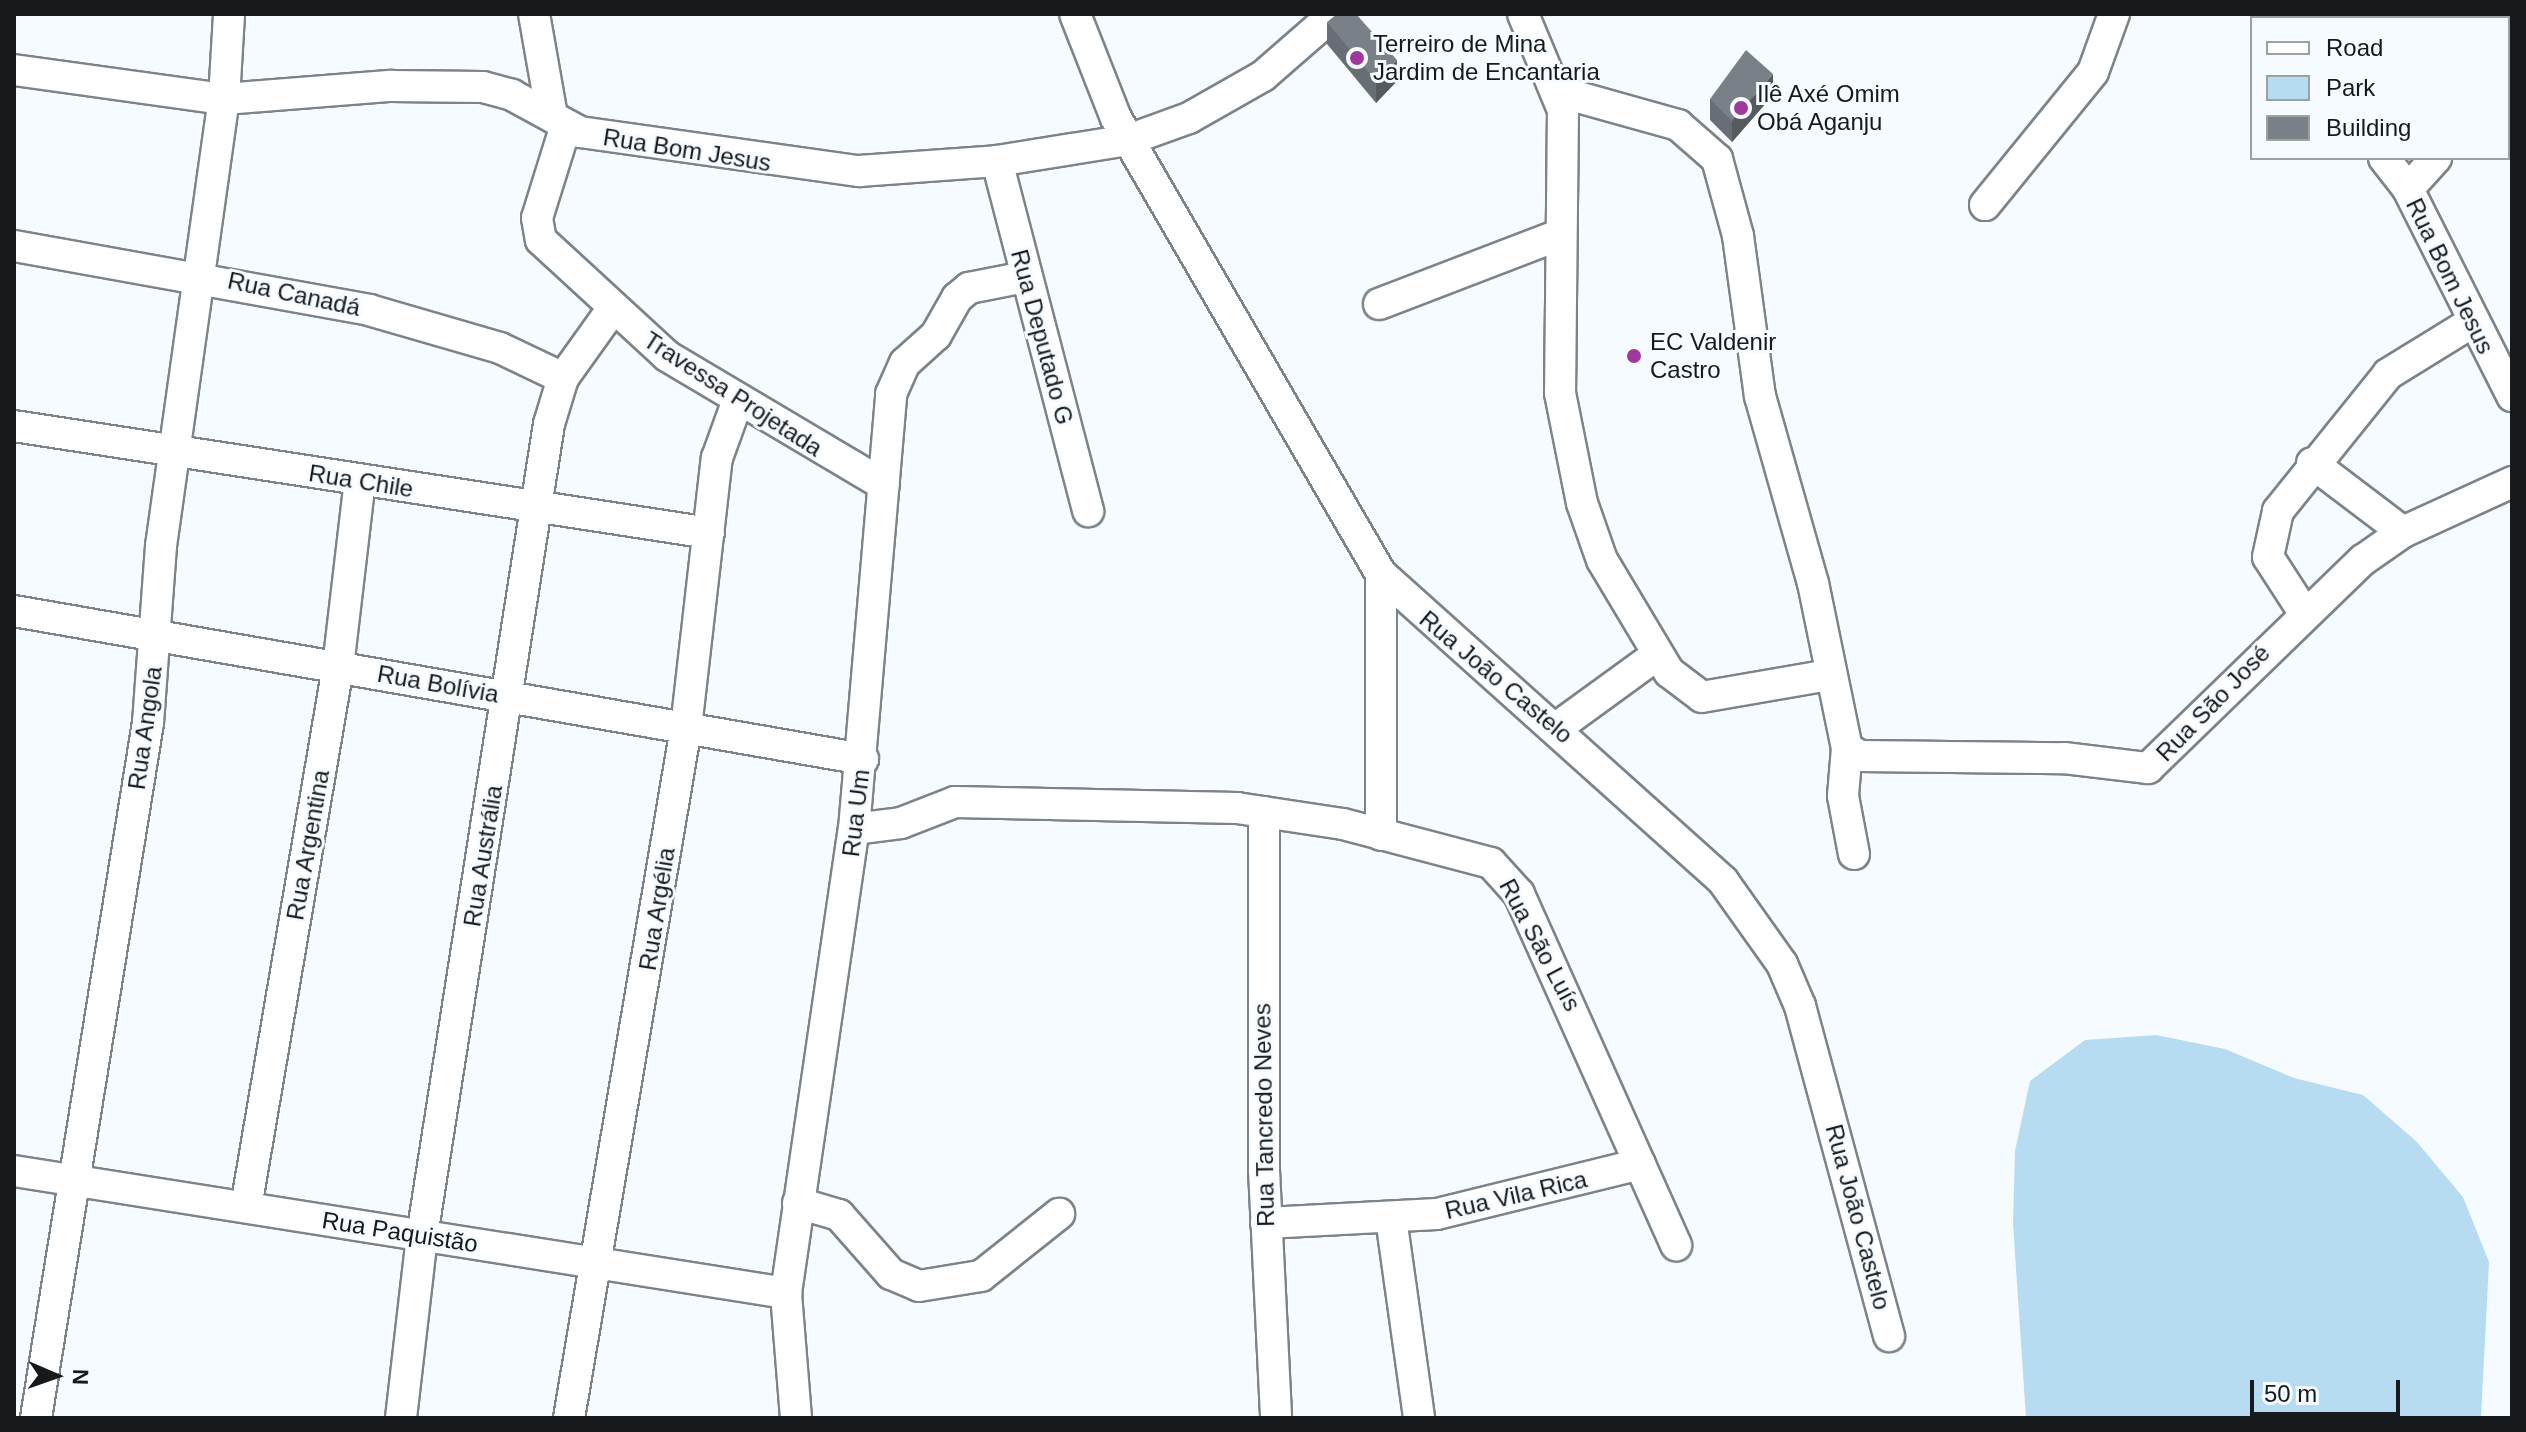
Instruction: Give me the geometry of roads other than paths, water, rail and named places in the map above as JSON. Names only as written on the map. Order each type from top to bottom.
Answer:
[{"type":"street","name":"Rua Angola","points":[[36,1418],[157,636],[172,451],[224,99],[229,14]]},
{"type":"street","points":[[534,14],[559,121]]},
{"type":"street","name":"Rua João Castelo","points":[[1075,14],[1128,140],[1381,574],[1723,881],[1782,964],[1889,1336]]},
{"type":"street","name":"Rua Bom Jesus","points":[[14,70],[224,99],[483,87],[559,121],[823,170],[997,161],[1128,140],[1189,118],[1263,76],[1334,14]]},
{"type":"street","points":[[1523,14],[1560,92],[1556,338],[1566,435],[1602,560],[1657,655],[1685,686],[1709,698],[1830,675]]},
{"type":"street","points":[[1985,205],[2093,72],[2114,14]]},
{"type":"street","points":[[1560,92],[1678,125],[1717,159],[1738,236],[1760,396],[1813,583],[1847,748],[1842,782],[1854,854]]},
{"type":"street","name":"Travessa Projetada","points":[[559,121],[537,218],[537,234],[611,311],[738,400],[884,485]]},
{"type":"street","name":"Rua Bom Jesus","points":[[2386,160],[2408,189],[2471,323],[2512,396]]},
{"type":"street","points":[[2408,189],[2434,160]]},
{"type":"street","name":"Rua Deputado G","points":[[997,161],[1088,511]]},
{"type":"street","points":[[1379,304],[1559,235]]},
{"type":"street","name":"Rua Canadá","points":[[14,246],[200,275],[430,325],[563,378]]},
{"type":"street","name":"Rua Um","points":[[796,1418],[786,1293],[863,759],[891,394],[905,363],[969,288],[1025,277]]},
{"type":"street","name":"Rua Austrália","points":[[401,1418],[422,1236],[535,509],[563,378],[611,311]]},
{"type":"street","points":[[2303,611],[2272,569],[2266,544],[2278,511],[2312,463],[2388,374],[2471,323]]},
{"type":"street","name":"Rua Argélia","points":[[569,1418],[686,728],[717,458],[738,400]]},
{"type":"street","name":"Rua Chile","points":[[14,426],[535,509],[709,533]]},
{"type":"street","points":[[2312,463],[2403,532]]},
{"type":"street","name":"Rua Argentina","points":[[246,1207],[338,667],[360,481]]},
{"type":"street","name":"Rua São José","points":[[1847,748],[1875,759],[2064,758],[2144,769],[2303,611],[2403,532],[2512,482]]},
{"type":"street","points":[[1381,574],[1381,835]]},
{"type":"street","name":"Rua Bolívia","points":[[14,611],[863,759]]},
{"type":"street","points":[[1555,729],[1657,655]]},
{"type":"street","name":"Rua São Luís","points":[[854,829],[901,823],[955,802],[1264,812],[1477,857],[1512,881],[1676,1245]]},
{"type":"street","name":"Rua Tancredo Neves","points":[[1264,812],[1266,1223],[1276,1418]]},
{"type":"street","name":"Rua Vila Rica","points":[[1266,1223],[1391,1218],[1495,1205],[1640,1164]]},
{"type":"street","name":"Rua Paquistão","points":[[14,1171],[786,1293]]},
{"type":"street","points":[[798,1203],[839,1215],[891,1274],[919,1286],[981,1276],[1059,1214]]},
{"type":"street","points":[[1391,1218],[1419,1418]]},
{"type":"place","name":"Terreiro de Mina Jardim de Encantaria","points":[[1357,58]]},
{"type":"place","name":"Ilê Axé Omim Obá Aganju","points":[[1741,108]]},
{"type":"place","name":"EC Valdenir Castro","points":[[1634,356]]}]
